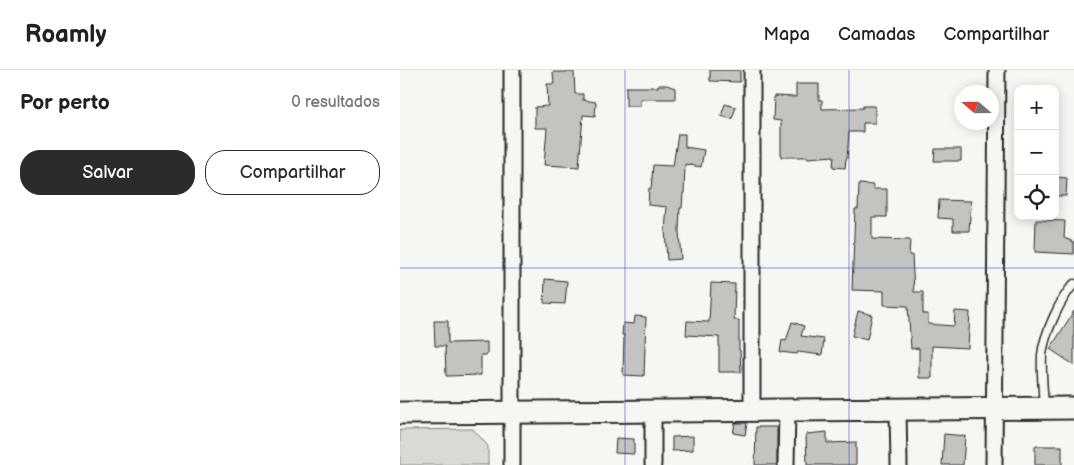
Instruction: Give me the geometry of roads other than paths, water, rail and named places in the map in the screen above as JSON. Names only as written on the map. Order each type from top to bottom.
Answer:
[{"type":"street","points":[[512,70],[512,465]]},
{"type":"street","points":[[752,70],[752,411]]},
{"type":"street","points":[[994,465],[997,70]]},
{"type":"street","points":[[400,413],[1074,408]]},
{"type":"street","points":[[786,465],[787,410]]},
{"type":"street","points":[[898,410],[899,465]]},
{"type":"street","points":[[653,411],[653,465]]},
{"type":"lane","points":[[1044,408],[1042,354],[1051,324],[1066,292],[1074,284]]}]
